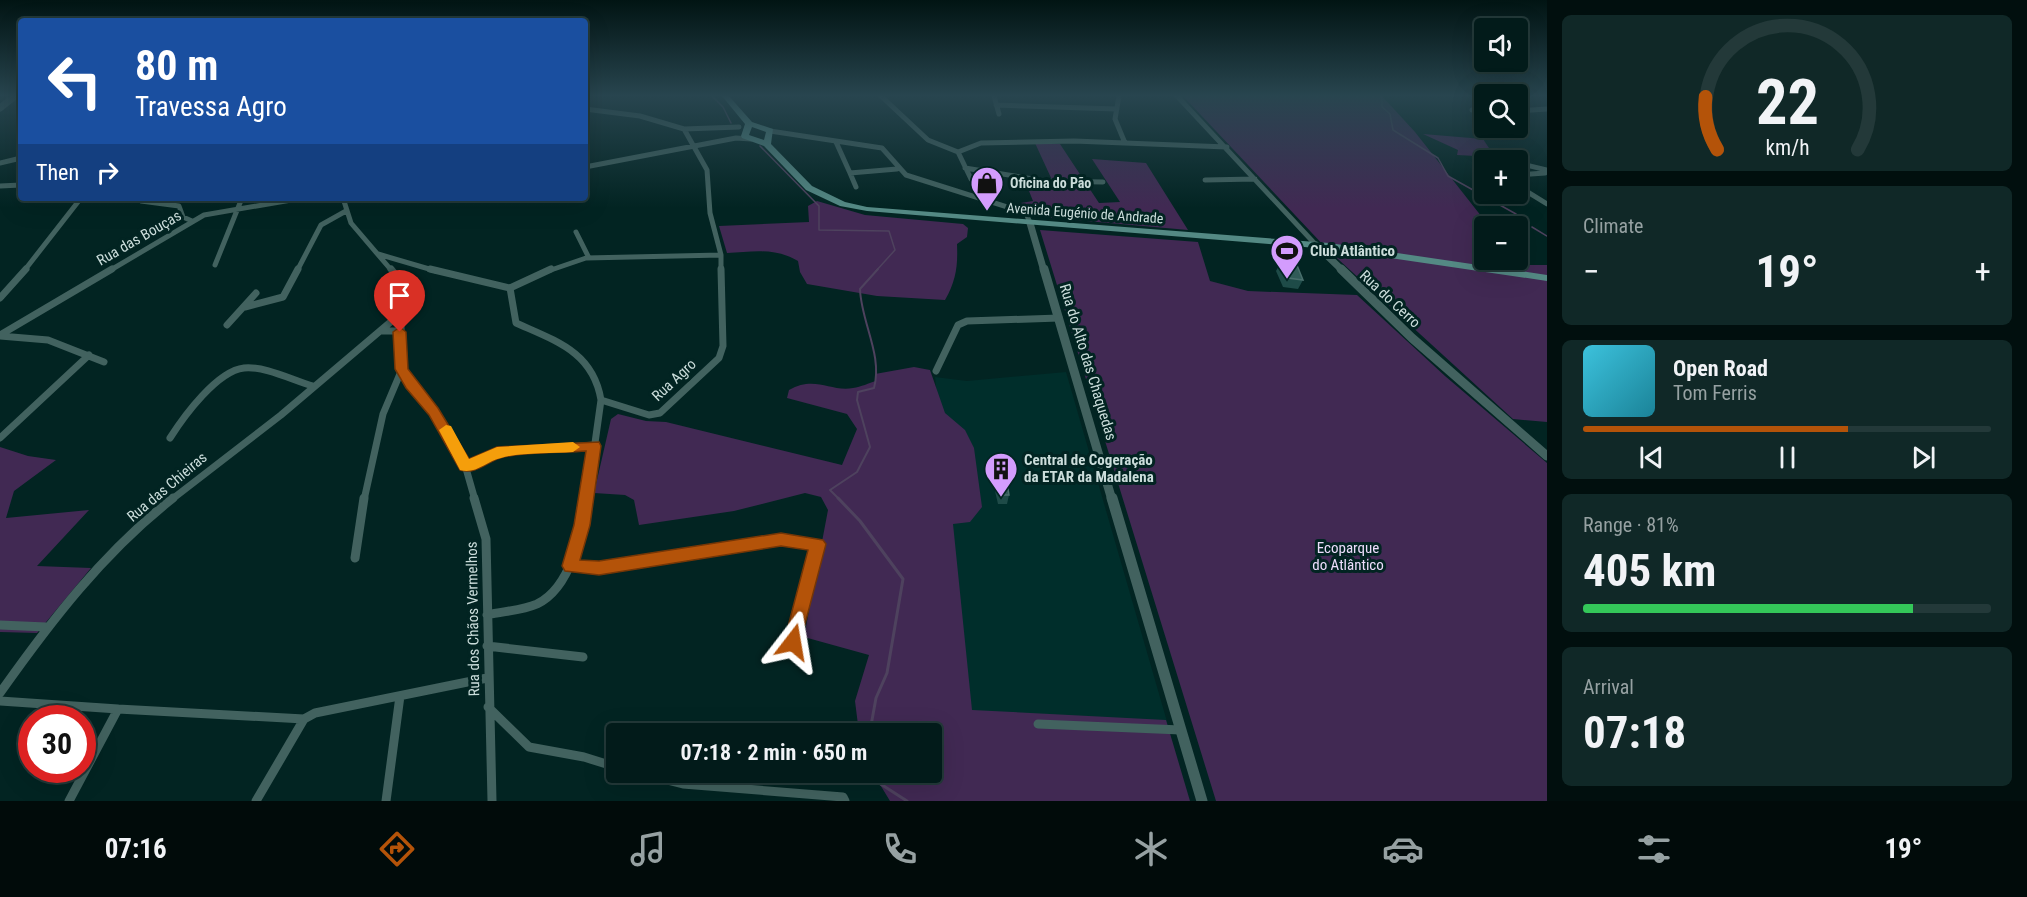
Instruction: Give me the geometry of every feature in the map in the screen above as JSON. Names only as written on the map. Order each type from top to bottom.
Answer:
[{"type":"main road","name":"Avenida Eugénio de Andrade","points":[[756,133],[764,138],[809,188],[843,204],[895,212],[1316,245],[1391,253],[1547,278]]},
{"type":"main road","name":"Avenida Eugénio de Andrade","points":[[756,133],[764,138]]},
{"type":"street","points":[[378,254],[420,267],[510,288],[565,263],[588,258],[721,255],[710,213],[707,170],[687,133]]},
{"type":"street","points":[[736,138],[741,133]]},
{"type":"street","points":[[588,166],[736,138],[764,138],[781,133]]},
{"type":"street","points":[[784,133],[882,147],[887,151],[897,169],[906,175],[991,200],[1026,213],[1030,223]]},
{"type":"street","points":[[921,133],[928,140],[958,152],[981,143],[1125,143],[1227,147]]},
{"type":"street","points":[[1121,133],[1125,143]]},
{"type":"street","name":"Rua do Cerro","points":[[1214,133],[1316,245],[1412,338],[1547,456]]},
{"type":"street","points":[[836,142],[856,187]]},
{"type":"street","points":[[958,152],[971,179],[991,200]]},
{"type":"street","points":[[0,163],[18,159]]},
{"type":"street","points":[[1528,166],[1547,171]]},
{"type":"street","points":[[965,168],[1046,181],[1103,182]]},
{"type":"street","points":[[850,173],[897,169]]},
{"type":"street","points":[[1528,174],[1547,171]]},
{"type":"street","points":[[1205,180],[1255,178]]},
{"type":"street","points":[[0,186],[18,186]]},
{"type":"street","points":[[1528,192],[1547,204]]},
{"type":"street","points":[[0,298],[43,250],[79,201]]},
{"type":"street","points":[[141,201],[179,206],[183,217],[192,221]]},
{"type":"street","points":[[215,266],[240,201]]},
{"type":"street","name":"Rua das Bouças","points":[[0,335],[192,221],[213,212],[283,201]]},
{"type":"street","points":[[344,201],[351,223],[399,279],[402,369],[391,389],[376,432],[355,558]]},
{"type":"street","points":[[245,307],[283,297],[321,225],[346,211]]},
{"type":"street","name":"Rua do Alto das Chaquedas","points":[[1030,223],[1202,801]]},
{"type":"street","points":[[576,232],[588,258]]},
{"type":"street","name":"Rua Agro","points":[[601,400],[649,415],[660,413],[719,358],[723,346],[721,255]]},
{"type":"street","points":[[487,615],[540,603],[556,590],[571,566],[582,525],[601,400],[601,388],[594,372],[575,352],[565,344],[516,324],[510,288]]},
{"type":"street","points":[[227,324],[245,307],[255,293]]},
{"type":"street","name":"Rua das Chieiras","points":[[0,693],[46,627],[84,580],[153,514],[281,415],[400,314]]},
{"type":"street","points":[[936,371],[950,346],[958,325],[967,321],[1059,318]]},
{"type":"street","points":[[381,331],[400,332]]},
{"type":"street","points":[[0,335],[48,340],[104,362]]},
{"type":"street","points":[[0,438],[89,356]]},
{"type":"street","points":[[170,438],[180,421],[233,371],[246,368],[313,386]]},
{"type":"street","name":"Rua dos Chãos Vermelhos","points":[[402,369],[411,385],[434,411],[466,466],[486,539],[488,707],[492,801]]},
{"type":"street","points":[[466,466],[483,461],[497,452],[594,446]]},
{"type":"street","points":[[571,566],[610,566],[781,539],[818,544],[793,642]]},
{"type":"street","points":[[0,625],[46,627]]},
{"type":"street","points":[[487,646],[583,657]]},
{"type":"street","points":[[256,801],[304,719],[315,713],[488,678]]},
{"type":"street","points":[[386,801],[400,696]]},
{"type":"street","points":[[0,701],[304,719]]},
{"type":"street","points":[[488,707],[529,747],[584,757],[606,764]]},
{"type":"street","points":[[69,801],[118,709]]},
{"type":"street","points":[[1038,724],[1181,730]]},
{"type":"street","points":[[679,783],[843,796],[844,801]]},
{"type":"shaded area","points":[[1066,372],[1168,725],[971,715],[935,377],[967,381]]},
{"type":"green space","points":[[1218,133],[1416,133],[1481,216],[1474,216],[1474,270],[1528,270],[1528,265],[1547,265],[1547,422],[1513,419],[1327,249]]},
{"type":"green space","points":[[1423,134],[1483,139],[1490,150],[1474,150],[1474,156],[1457,155],[1458,150]]},
{"type":"green space","points":[[1035,143],[1060,144],[1099,203],[1120,202],[1092,159],[1146,163],[1188,230],[1018,215],[1014,204],[1033,201],[1025,181],[1052,180]]},
{"type":"green space","points":[[817,201],[865,215],[963,224],[968,228],[967,237],[957,244],[956,273],[945,300],[877,296],[807,284],[800,272],[798,261],[789,257],[763,251],[727,253],[719,226],[809,222],[808,206]]},
{"type":"green space","name":"Ecoparque do Atlântico","points":[[1040,230],[1198,242],[1210,281],[1248,291],[1357,295],[1445,376],[1547,463],[1547,801],[1216,801]]},
{"type":"green space","points":[[914,367],[930,370],[945,413],[965,430],[974,448],[982,507],[970,522],[953,524],[972,710],[1166,720],[1190,801],[890,801],[879,783],[942,783],[942,723],[858,723],[855,701],[869,655],[804,637],[828,510],[821,497],[805,493],[734,511],[639,525],[634,500],[625,495],[594,493],[611,419],[618,414],[646,421],[666,422],[842,465],[857,429],[847,414],[787,398],[789,390],[807,384],[845,389],[856,387],[876,381],[875,374]]},
{"type":"green space","points":[[0,447],[28,456],[56,460],[14,491],[6,518],[89,510],[37,566],[91,568],[37,633],[0,632]]},
{"type":"building","points":[[1281,262],[1296,263],[1303,280],[1288,278]]},
{"type":"building","points":[[998,482],[1007,483],[1009,495],[1000,495]]},
{"type":"waterway","points":[[1398,133],[1438,158],[1448,176],[1516,214]]},
{"type":"waterway","points":[[760,146],[819,206],[819,230],[889,231],[895,250],[876,271]]},
{"type":"waterway","points":[[1532,227],[1547,236]]},
{"type":"waterway","points":[[838,498],[830,490],[857,472],[870,447],[857,400],[858,392],[874,388],[876,363],[860,289],[878,269]]},
{"type":"waterway","points":[[838,498],[860,521],[903,579],[887,673],[876,698],[871,723]]},
{"type":"waterway","points":[[879,783],[907,801]]},
{"type":"slow traffic","points":[[446,430],[466,466],[483,461],[497,452],[573,447]]},
{"type":"place","name":"Oficina do Pão","points":[[987,212]]},
{"type":"place","name":"Club Atlântico","points":[[1287,280]]},
{"type":"place","name":"Central de Cogeração da ETAR da Madalena","points":[[1001,498]]},
{"type":"route","points":[[400,332],[402,369],[411,385],[434,411],[466,466],[483,461],[497,452],[594,446],[582,525],[571,566],[599,568],[781,539],[818,544],[793,642]]}]
